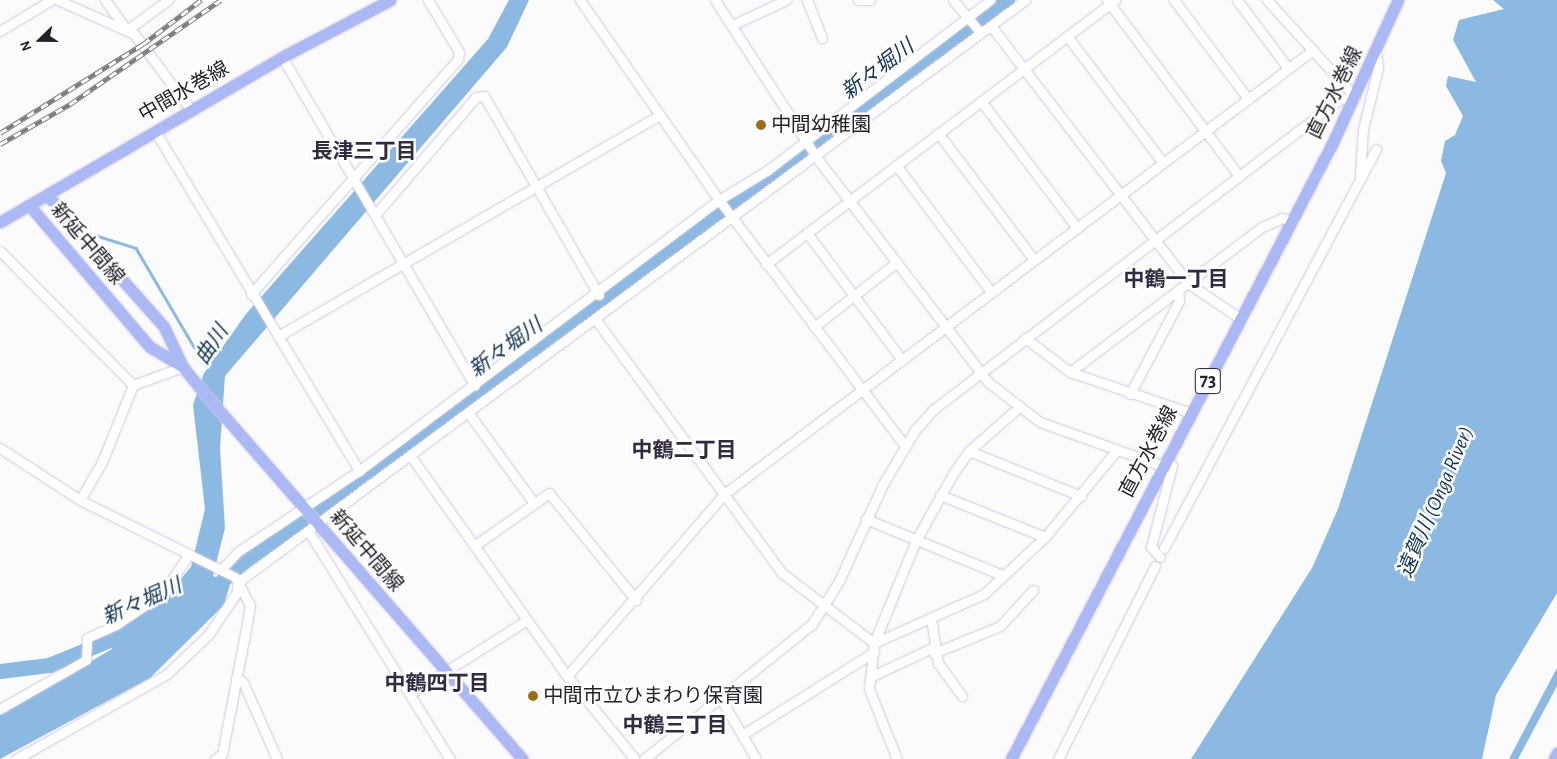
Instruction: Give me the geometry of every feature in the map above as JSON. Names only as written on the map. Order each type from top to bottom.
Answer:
[{"type":"main road","name":"中間水巻線","points":[[0,222],[282,57],[390,0]]},
{"type":"main road","name":"直方水巻線","points":[[1011,759],[1292,221],[1355,97],[1398,0]]},
{"type":"main road","name":"新延中間線","points":[[47,195],[164,327],[183,368],[306,508],[314,526],[445,670],[522,759]]},
{"type":"main road","name":"新延中間線","points":[[29,205],[150,347],[183,368]]},
{"type":"main road","points":[[1554,759],[1557,753]]},
{"type":"street","points":[[0,31],[51,0]]},
{"type":"street","points":[[58,0],[127,30]]},
{"type":"street","points":[[104,0],[191,110]]},
{"type":"street","points":[[127,30],[168,0]]},
{"type":"street","points":[[254,297],[458,59],[428,0]]},
{"type":"street","points":[[580,0],[720,202],[905,446]]},
{"type":"street","points":[[715,0],[806,142],[979,372],[1018,408],[1040,422],[1117,450],[1165,462],[1172,466],[1150,547],[1160,557]]},
{"type":"street","points":[[732,25],[768,3],[786,0]]},
{"type":"street","points":[[807,0],[822,38]]},
{"type":"street","points":[[858,0],[870,0]]},
{"type":"street","points":[[953,0],[980,31]]},
{"type":"street","points":[[221,570],[238,551],[306,508],[359,471],[720,202],[806,142],[970,18],[990,0]]},
{"type":"street","points":[[237,580],[412,458],[731,217],[980,31],[991,26],[1025,0]]},
{"type":"street","points":[[1174,0],[1248,99]]},
{"type":"street","points":[[1237,0],[1288,68]]},
{"type":"street","points":[[1267,0],[1355,97]]},
{"type":"street","points":[[766,264],[1025,69],[1110,1],[1239,176]]},
{"type":"street","points":[[991,26],[1188,283],[1241,319]]},
{"type":"street","points":[[1067,36],[1163,163]]},
{"type":"street","points":[[567,676],[636,600],[724,494],[1313,50]]},
{"type":"street","points":[[1360,177],[1364,129],[1378,68],[1376,52]]},
{"type":"street","points":[[282,57],[475,386]]},
{"type":"street","points":[[374,211],[480,96],[538,187],[599,294]]},
{"type":"street","points":[[644,759],[796,640],[826,606],[866,519],[905,446],[934,409],[979,372],[1340,100],[1355,97]]},
{"type":"street","points":[[981,101],[1077,228]]},
{"type":"street","points":[[280,335],[660,115]]},
{"type":"street","points":[[155,131],[272,328],[280,335],[359,471]]},
{"type":"street","points":[[938,133],[1034,260]]},
{"type":"street","points":[[1164,548],[1376,150]]},
{"type":"street","points":[[896,165],[991,292]]},
{"type":"street","points":[[1070,372],[1272,221],[1292,221]]},
{"type":"street","points":[[806,233],[902,360]]},
{"type":"street","points":[[0,250],[133,385]]},
{"type":"street","points":[[814,326],[897,262]]},
{"type":"street","points":[[1130,394],[1179,301],[1178,290]]},
{"type":"street","points":[[596,320],[782,573],[826,606],[874,647]]},
{"type":"street","points":[[1025,338],[1070,372],[1130,394],[1191,413]]},
{"type":"street","points":[[80,500],[102,462],[133,385],[183,368]]},
{"type":"street","points":[[897,759],[871,703],[870,678],[874,647],[916,540],[940,495],[969,451],[1018,408]]},
{"type":"street","points":[[469,414],[534,503]]},
{"type":"street","points":[[0,448],[80,500],[221,570],[237,580],[250,604],[222,754],[215,759]]},
{"type":"street","points":[[742,736],[874,647],[931,619],[972,602],[1004,576],[1045,537],[1081,496],[1117,450]]},
{"type":"street","points":[[969,451],[1081,496]]},
{"type":"street","points":[[412,458],[567,676],[635,759]]},
{"type":"street","points":[[474,546],[550,492],[636,600]]},
{"type":"street","points":[[940,495],[1045,537]]},
{"type":"street","points":[[866,519],[1004,576]]},
{"type":"street","points":[[314,526],[410,694],[450,759]]},
{"type":"street","points":[[0,709],[86,660],[87,638],[116,625],[163,593],[188,554]]},
{"type":"street","points":[[1058,759],[1155,566]]},
{"type":"street","points":[[16,759],[167,674],[208,635],[237,592],[237,580]]},
{"type":"street","points":[[870,678],[933,651],[1000,626],[1033,590]]},
{"type":"street","points":[[931,619],[933,651],[962,696]]},
{"type":"street","points":[[410,694],[445,670],[527,620]]},
{"type":"street","points":[[236,678],[243,682],[277,759]]},
{"type":"street","points":[[721,699],[756,759]]},
{"type":"water","points":[[509,0],[529,0],[507,47],[225,376],[220,448],[225,528],[213,576],[230,584],[224,605],[150,678],[0,759],[0,715],[112,649],[110,634],[161,602],[191,567],[205,509],[193,405],[204,373],[246,314],[488,39]]},
{"type":"water","name":"遠賀川 (Onga River)","points":[[1493,0],[1557,0],[1557,593],[1496,695],[1482,759],[1191,759],[1312,568],[1338,509],[1446,173],[1441,161],[1445,141],[1455,135],[1463,116],[1446,86],[1448,76],[1476,82],[1453,40],[1459,20],[1504,9]]},
{"type":"water","points":[[1557,668],[1557,686],[1518,759],[1509,759]]},
{"type":"waterway","name":"新々堀川","points":[[208,593],[243,562],[529,357],[1007,0]]},
{"type":"waterway","name":"曲川","points":[[95,235],[136,248],[194,347]]},
{"type":"waterway","name":"新々堀川","points":[[0,671],[49,665],[129,632]]},
{"type":"railway","points":[[0,133],[143,44],[201,0]]},
{"type":"railway","points":[[0,144],[70,104],[221,0]]},
{"type":"place","name":"中間幼稚園","points":[[761,125]]},
{"type":"place","name":"中間市立ひまわり保育園","points":[[533,696]]},
{"type":"district","name":"長津三丁目","points":[[364,152]]},
{"type":"district","name":"中鶴一丁目","points":[[1176,280]]},
{"type":"district","name":"中鶴二丁目","points":[[684,451]]},
{"type":"district","name":"中鶴四丁目","points":[[437,684]]},
{"type":"district","name":"中鶴三丁目","points":[[675,726]]}]
